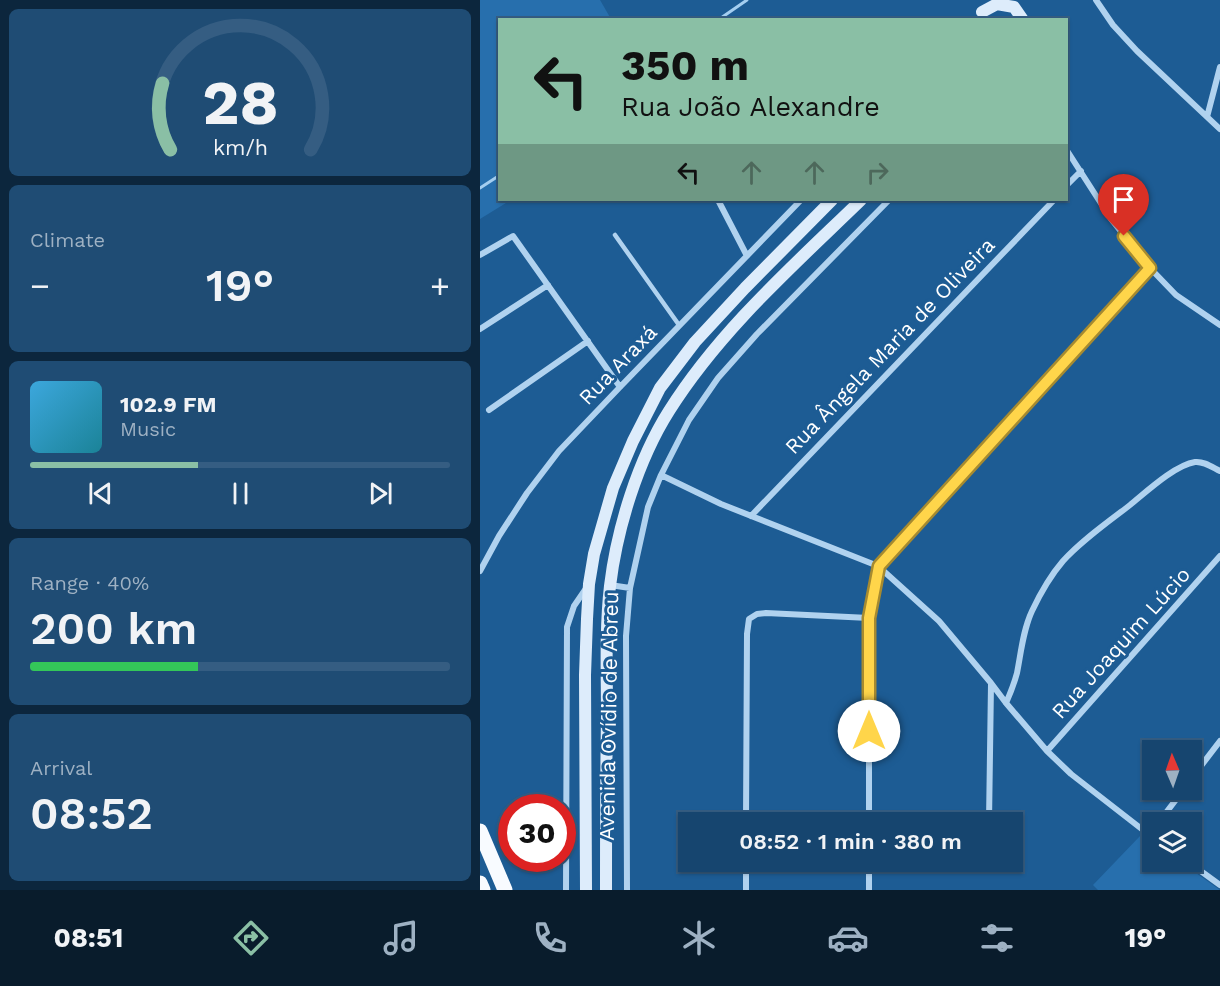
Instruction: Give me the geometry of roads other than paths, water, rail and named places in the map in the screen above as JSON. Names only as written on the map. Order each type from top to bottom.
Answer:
[{"type":"main road","points":[[980,16],[990,0]]},
{"type":"main road","points":[[980,16],[997,4],[1014,7],[1020,11]]},
{"type":"main road","name":"Avenida Ovídio de Abreu","points":[[586,890],[586,619],[594,554],[613,488],[633,441],[660,388],[696,342],[744,288],[831,201]]},
{"type":"main road","name":"Avenida Ovídio de Abreu","points":[[606,890],[607,646],[610,585],[627,505],[642,464],[669,411],[700,367],[731,329],[860,201]]},
{"type":"main road","points":[[586,715],[607,717]]},
{"type":"main road","points":[[480,831],[505,890]]},
{"type":"main road","points":[[480,883],[483,890]]},
{"type":"street","points":[[1096,0],[1113,25],[1137,51],[1220,129]]},
{"type":"street","points":[[1207,117],[1220,67]]},
{"type":"street","points":[[1068,152],[1111,219],[1150,268],[1176,295],[1220,325]]},
{"type":"street","points":[[1068,184],[1081,171]]},
{"type":"street","points":[[719,201],[747,256]]},
{"type":"street","name":"Rua Araxá","points":[[480,571],[527,493],[559,451],[800,201]]},
{"type":"street","name":"Avenida Ovídio de Abreu","points":[[627,890],[626,636],[630,588],[648,507],[661,475],[689,420],[718,378],[757,334],[888,201]]},
{"type":"street","name":"Rua Ângela Maria de Oliveira","points":[[751,516],[1053,201]]},
{"type":"street","points":[[480,255],[513,236],[620,387]]},
{"type":"street","points":[[869,812],[869,618],[879,566],[1150,268]]},
{"type":"street","points":[[480,329],[548,285]]},
{"type":"street","points":[[489,410],[588,341]]},
{"type":"street","points":[[1006,704],[1016,676],[1031,613],[1044,588],[1064,561],[1097,531],[1166,476],[1193,462],[1208,464],[1220,471]]},
{"type":"street","points":[[661,475],[721,504],[879,566],[939,621],[1047,751],[1071,774],[1142,827]]},
{"type":"street","name":"Rua Joaquim Lúcio","points":[[1047,751],[1220,556]]},
{"type":"street","points":[[566,890],[567,627],[574,606],[589,584]]},
{"type":"street","points":[[610,585],[630,588]]},
{"type":"street","points":[[746,812],[749,619],[766,612],[869,618]]},
{"type":"street","points":[[989,812],[991,683]]},
{"type":"street","points":[[1202,765],[1220,741]]},
{"type":"street","points":[[1167,812],[1176,800]]},
{"type":"street","points":[[746,872],[746,890]]},
{"type":"street","points":[[869,872],[869,890]]},
{"type":"street","points":[[1202,872],[1220,885]]},
{"type":"lane","points":[[615,235],[679,325]]},
{"type":"waterway","points":[[721,18],[747,0]]},
{"type":"waterway","points":[[480,188],[498,176]]}]
